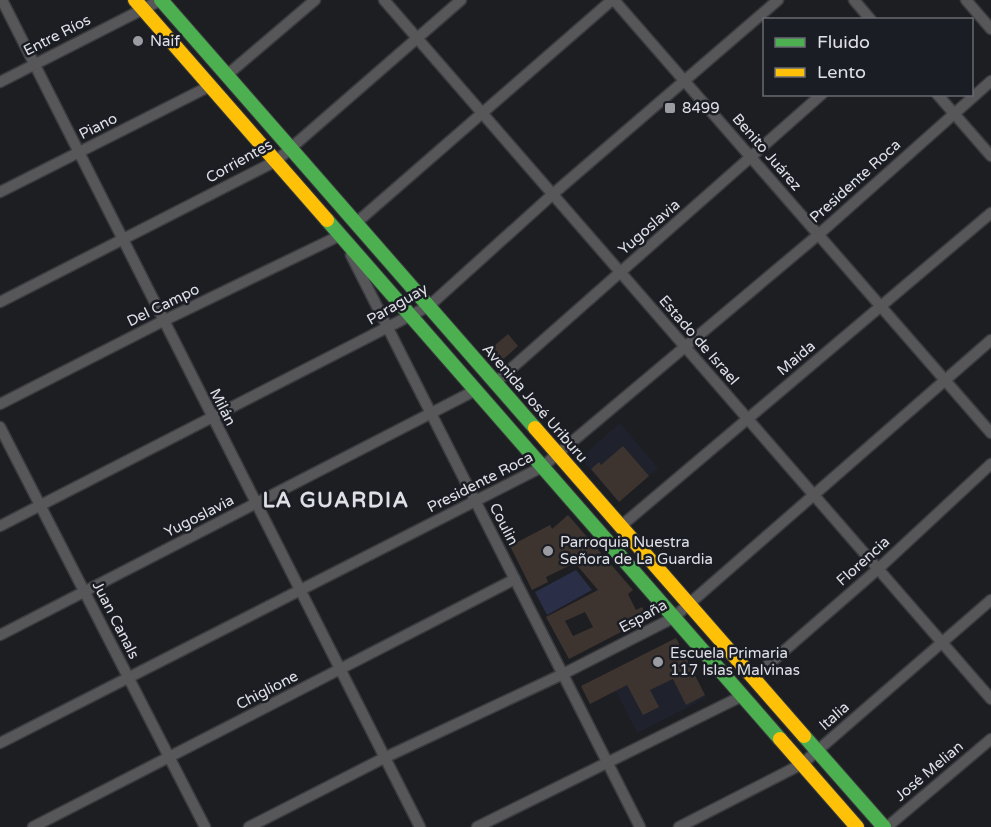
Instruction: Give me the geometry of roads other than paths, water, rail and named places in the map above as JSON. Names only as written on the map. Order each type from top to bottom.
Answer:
[{"type":"main road","name":"Avenida José Uriburu","points":[[161,0],[885,827]]},
{"type":"main road","points":[[139,4],[857,827]]},
{"type":"street","name":"Milán","points":[[2,0],[77,153],[420,827]]},
{"type":"street","name":"Entre Ríos","points":[[0,82],[139,4],[161,0]]},
{"type":"street","points":[[227,75],[315,0]]},
{"type":"street","name":"Estado de Israel","points":[[384,0],[991,699]]},
{"type":"street","name":"Corrientes","points":[[0,302],[276,161],[461,0]]},
{"type":"street","points":[[356,223],[481,111],[613,0]]},
{"type":"street","name":"Benito Juárez","points":[[613,0],[991,433]]},
{"type":"street","name":"Paraguay","points":[[0,526],[429,306],[778,0]]},
{"type":"street","points":[[855,0],[869,18]]},
{"type":"street","points":[[966,0],[990,26]]},
{"type":"street","name":"Presidente Roca","points":[[0,743],[542,467],[818,235],[991,81]]},
{"type":"street","name":"Piano","points":[[0,192],[210,86]]},
{"type":"street","name":"Yugoslavia","points":[[496,382],[820,96]]},
{"type":"street","points":[[939,96],[991,156]]},
{"type":"street","name":"Maida","points":[[621,526],[991,213]]},
{"type":"street","name":"Del Campo","points":[[0,404],[163,321],[341,235]]},
{"type":"street","name":"Coulin","points":[[341,235],[640,827]]},
{"type":"street","name":"España","points":[[249,827],[384,758],[563,674],[674,618],[991,340]]},
{"type":"street","name":"Yugoslavia","points":[[0,635],[476,390]]},
{"type":"street","name":"Juan Canals","points":[[0,427],[205,827]]},
{"type":"street","name":"Florencia","points":[[753,678],[878,569],[991,464]]},
{"type":"street","name":"Chiglione","points":[[33,827],[514,579]]},
{"type":"street","name":"Italia","points":[[678,827],[802,764],[991,600]]},
{"type":"street","points":[[477,827],[742,696]]},
{"type":"street","name":"José Melian","points":[[885,827],[991,739]]},
{"type":"place","name":"Naif","points":[[138,41]]},
{"type":"place","name":"8499","points":[[670,108]]},
{"type":"place","name":"Parroquia Nuestra Señora de La Guardia","points":[[548,551]]},
{"type":"place","name":"Escuela Primaria 117 Islas Malvinas","points":[[658,662]]},
{"type":"district","name":"LA GUARDIA","points":[[336,500]]}]
